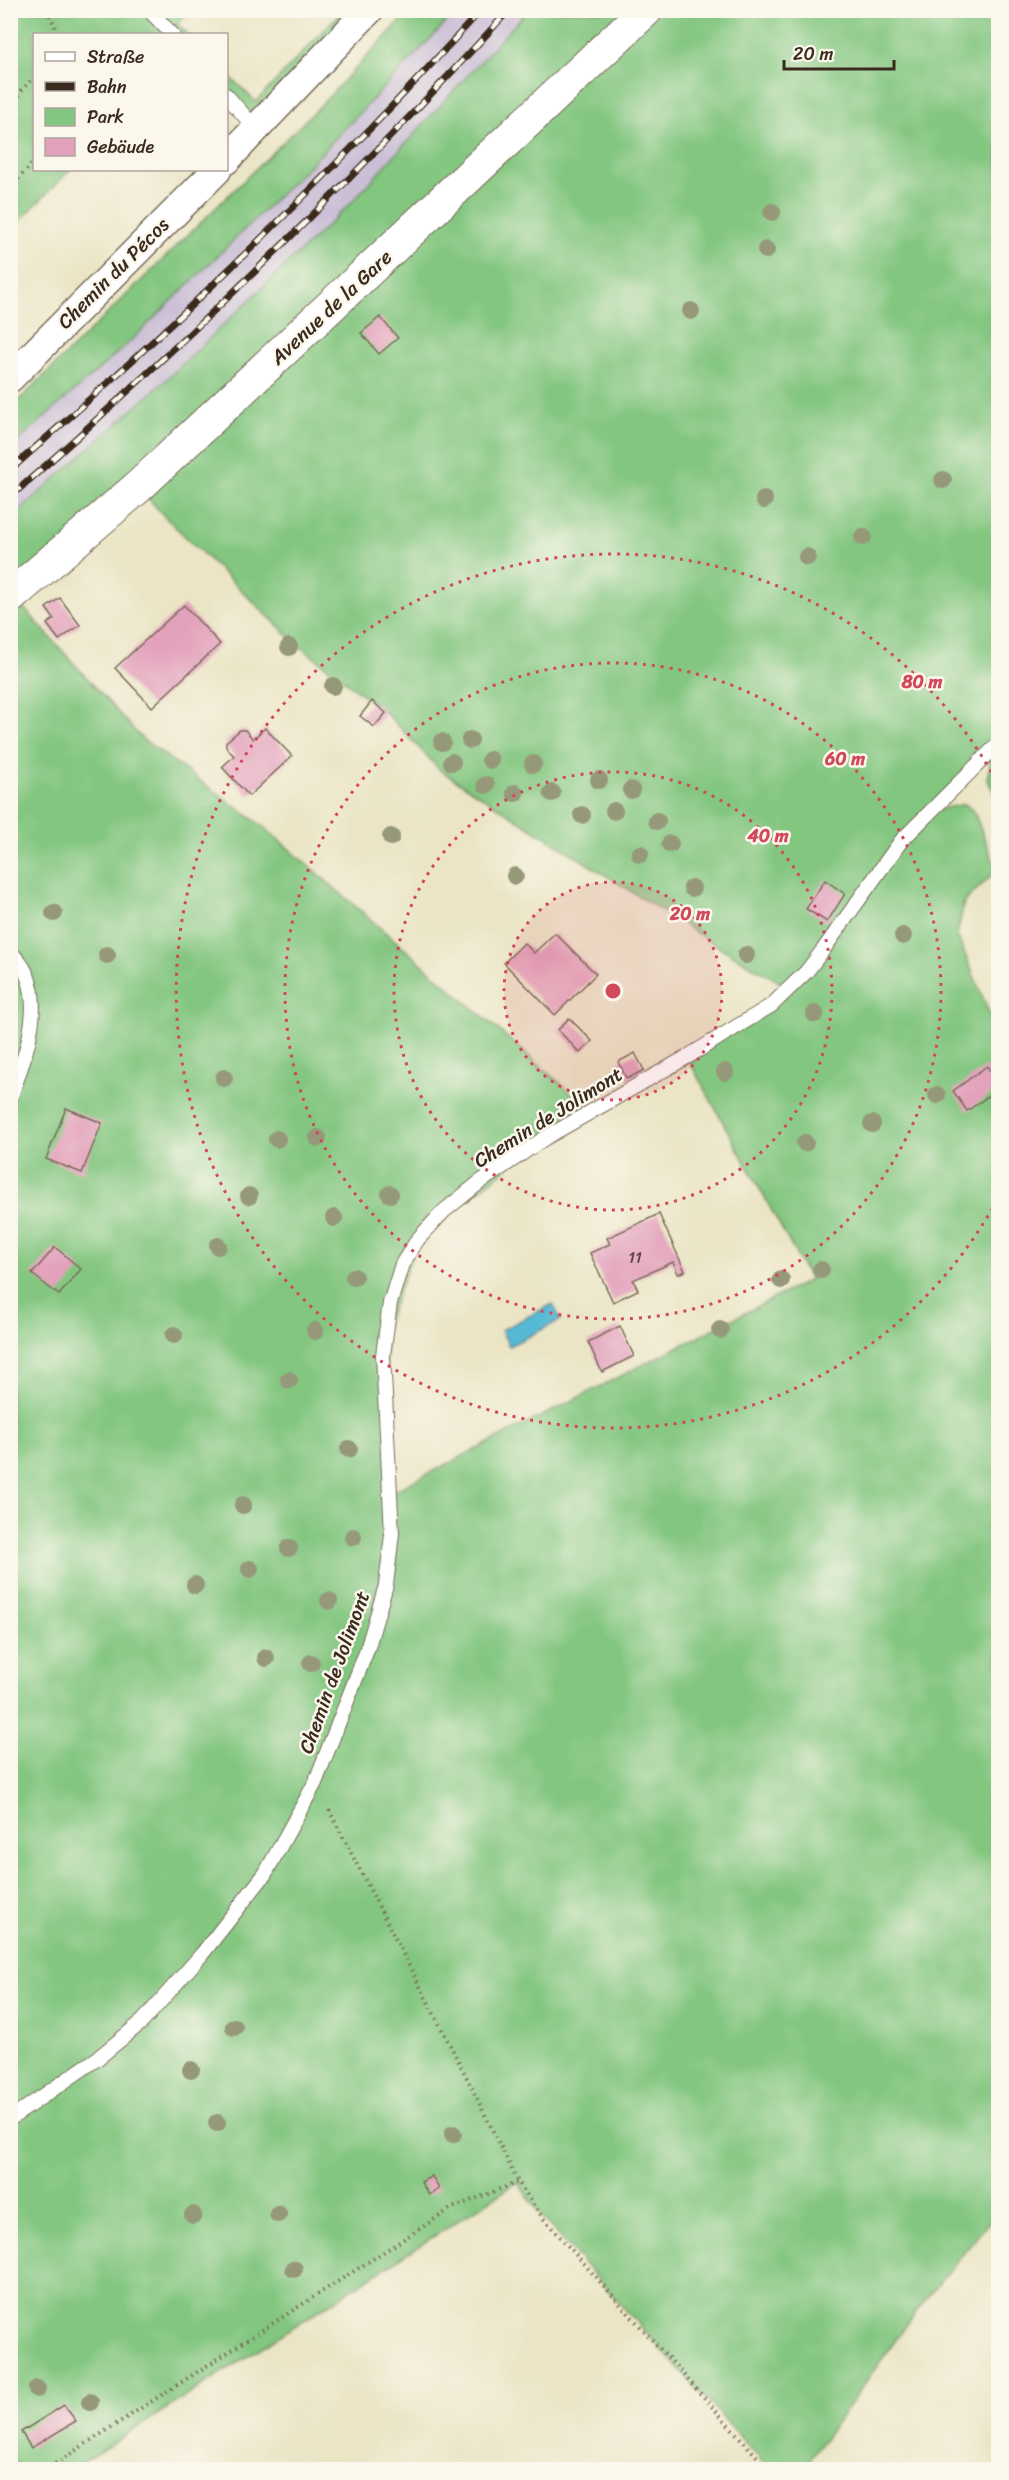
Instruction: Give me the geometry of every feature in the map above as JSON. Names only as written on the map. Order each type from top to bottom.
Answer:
[{"type":"main road","name":"Avenue de la Gare","points":[[10,597],[138,487],[646,10]]},
{"type":"street","points":[[228,158],[369,10]]},
{"type":"street","name":"Chemin du Pécos","points":[[10,378],[216,171]]},
{"type":"lane","points":[[149,10],[171,33]]},
{"type":"lane","points":[[228,97],[257,130]]},
{"type":"lane","name":"Chemin de Jolimont","points":[[10,2119],[98,2058],[143,2021],[202,1954],[265,1874],[315,1783],[367,1650],[386,1585],[392,1534],[383,1355],[390,1303],[402,1264],[413,1247],[453,1204],[480,1182],[545,1138],[772,1005],[807,971],[901,841],[999,744]]},
{"type":"lane","points":[[10,952],[27,975],[33,1004],[29,1036],[10,1099]]},
{"type":"path","points":[[47,10],[56,33]]},
{"type":"path","points":[[10,112],[22,90],[33,78]]},
{"type":"path","points":[[10,95],[22,90]]},
{"type":"path","points":[[10,188],[33,163]]},
{"type":"path","points":[[315,1783],[518,2182],[542,2217],[769,2469]]},
{"type":"path","points":[[45,2469],[452,2208],[518,2182]]},
{"type":"shaded area","points":[[457,11],[527,11],[350,204],[167,379],[11,519],[10,447],[133,339],[311,164]]},
{"type":"green space","points":[[411,10],[457,11],[311,164],[133,339],[11,447],[11,408],[319,107]]},
{"type":"green space","points":[[11,11],[190,11],[177,24],[187,33],[33,33],[33,171],[69,171],[11,230]]},
{"type":"green space","points":[[342,11],[369,11],[257,130],[228,96],[228,75],[256,102]]},
{"type":"green space","points":[[527,11],[998,11],[998,803],[987,778],[994,749],[930,811],[965,804],[974,812],[997,870],[964,902],[957,935],[998,1034],[998,2211],[918,2309],[803,2469],[769,2469],[542,2217],[518,2182],[73,2469],[11,2469],[10,519],[167,379],[350,204]],"holes":[[[138,487],[165,517],[296,643],[386,713],[441,771],[716,945],[790,988],[687,1057],[810,1280],[390,1493],[385,1327],[418,1239],[545,1138],[592,1111],[265,828],[141,738],[13,596]]]},
{"type":"water","points":[[553,1304],[561,1320],[509,1346],[501,1330]]},
{"type":"building","points":[[380,317],[398,338],[379,354],[361,333]]},
{"type":"building","points":[[60,598],[80,625],[59,640],[47,624],[54,619],[46,608]]},
{"type":"building","points":[[184,605],[220,644],[152,707],[115,668]]},
{"type":"building","points":[[372,701],[386,713],[374,727],[360,716]]},
{"type":"building","points":[[265,728],[292,756],[249,796],[222,767],[234,756],[226,747],[226,742],[240,730],[245,730],[253,739]]},
{"type":"building","points":[[825,880],[845,894],[827,922],[806,909]]},
{"type":"building","points":[[555,933],[596,974],[555,1015],[504,963],[524,943],[534,953]]},
{"type":"building","points":[[569,1018],[592,1041],[580,1053],[558,1030]]},
{"type":"building","points":[[635,1053],[644,1070],[627,1079],[618,1062]]},
{"type":"building","points":[[987,1066],[998,1083],[998,1089],[967,1111],[953,1091]]},
{"type":"building","points":[[66,1108],[102,1123],[82,1173],[46,1159]]},
{"type":"building","points":[[659,1214],[685,1271],[678,1274],[673,1262],[633,1280],[638,1290],[613,1302],[590,1253],[610,1244],[607,1238]]},
{"type":"building","points":[[55,1247],[81,1269],[59,1295],[32,1274]]},
{"type":"building","points":[[620,1326],[634,1356],[602,1372],[588,1342]]},
{"type":"building","points":[[432,2176],[439,2189],[429,2195],[421,2182]]},
{"type":"building","points":[[64,2405],[76,2421],[31,2448],[21,2432]]},
{"type":"railway","points":[[10,470],[133,360],[253,247],[369,130],[481,10]]},
{"type":"railway","points":[[10,497],[140,380],[266,261],[450,74],[509,10]]}]
